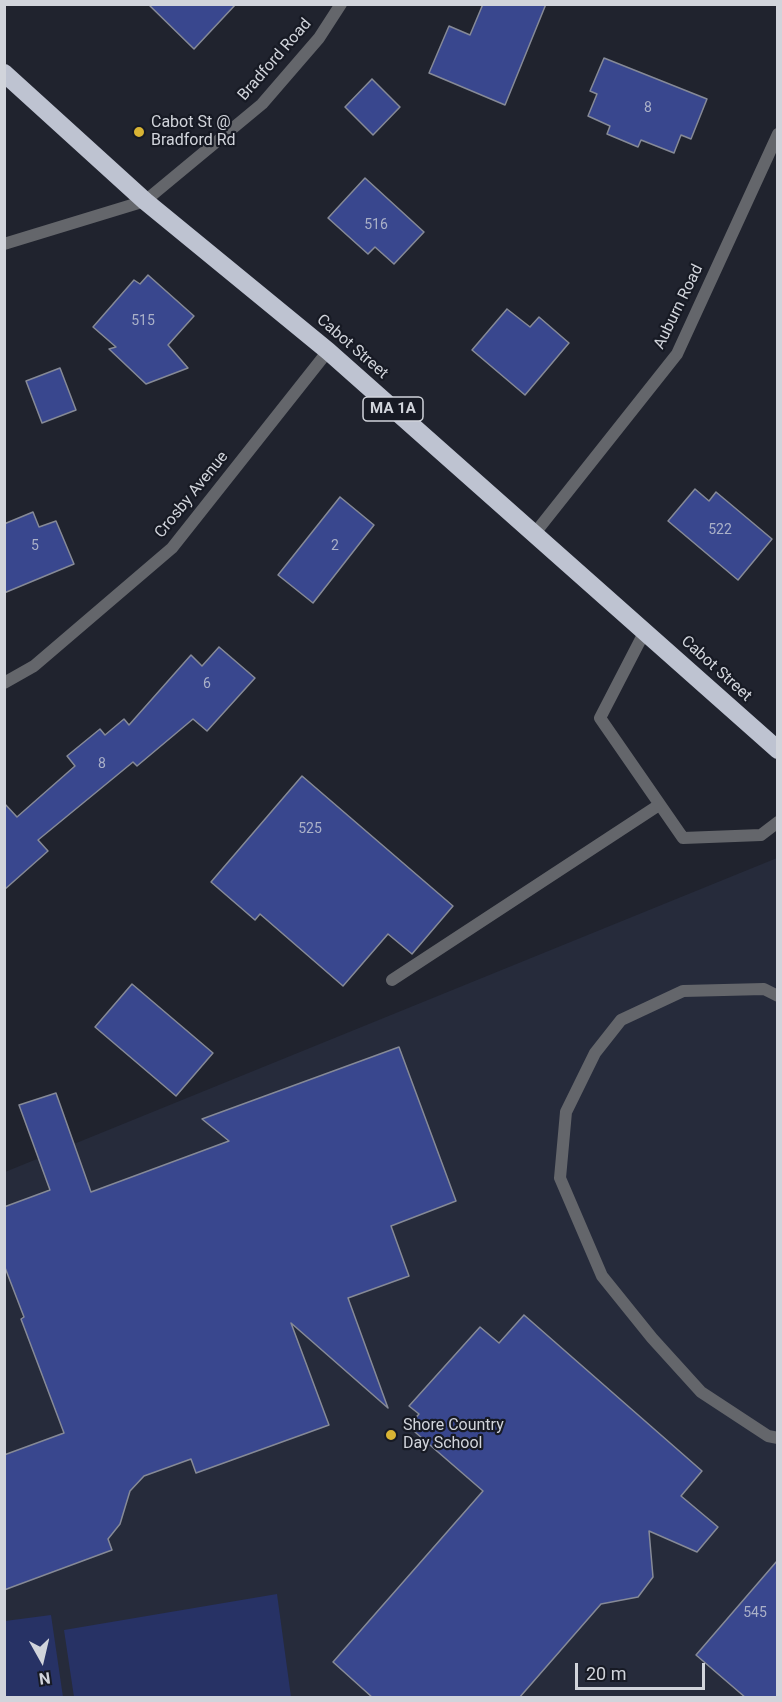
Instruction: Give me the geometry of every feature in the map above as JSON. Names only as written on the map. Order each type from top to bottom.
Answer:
[{"type":"highway","name":"Cabot Street","points":[[4,73],[145,201],[328,351],[777,750]]},
{"type":"street","name":"Bradford Road","points":[[145,201],[262,104],[319,38],[341,4]]},
{"type":"street","name":"Auburn Road","points":[[535,533],[677,354],[777,134]]},
{"type":"street","points":[[4,244],[145,201]]},
{"type":"street","name":"Crosby Avenue","points":[[4,683],[34,666],[172,548],[328,351]]},
{"type":"street","points":[[645,631],[600,718],[659,805],[682,838],[761,835],[777,822]]},
{"type":"street","points":[[392,980],[659,805]]},
{"type":"street","points":[[777,996],[764,989],[683,991],[621,1020],[595,1053],[566,1112],[560,1178],[602,1276],[652,1338],[701,1392],[768,1436],[777,1438]]},
{"type":"shaded area","name":"Shore Country Day School","points":[[777,858],[777,1697],[5,1698],[5,1172]]},
{"type":"shaded area","points":[[277,1594],[291,1697],[74,1697],[64,1630]]},
{"type":"shaded area","points":[[51,1615],[63,1697],[5,1697],[5,1621]]},
{"type":"building","points":[[148,4],[236,4],[194,49]]},
{"type":"building","points":[[483,4],[546,4],[505,105],[429,73],[449,26],[470,35]]},
{"type":"building","points":[[604,58],[707,99],[691,139],[681,135],[674,153],[641,140],[638,147],[607,134],[610,126],[588,116],[597,94],[590,91]]},
{"type":"building","points":[[372,79],[400,107],[373,135],[345,107]]},
{"type":"building","points":[[365,178],[424,232],[394,264],[375,247],[368,254],[328,218]]},
{"type":"building","points":[[148,275],[194,316],[168,345],[188,368],[146,384],[109,349],[116,347],[93,327],[134,280],[140,284]]},
{"type":"building","points":[[507,309],[530,327],[539,317],[569,343],[525,395],[472,350]]},
{"type":"building","points":[[60,368],[76,410],[42,423],[26,381]]},
{"type":"building","points":[[695,489],[709,501],[716,492],[772,539],[738,580],[668,521]]},
{"type":"building","points":[[340,497],[374,525],[313,603],[278,575]]},
{"type":"building","points":[[33,512],[39,527],[56,521],[74,564],[4,593],[4,524]]},
{"type":"building","points":[[219,647],[255,678],[207,731],[193,719],[137,766],[133,762],[38,840],[48,851],[4,890],[4,803],[17,817],[75,766],[67,756],[100,729],[105,735],[124,719],[129,725],[191,655],[202,666]]},
{"type":"building","points":[[302,776],[453,906],[412,954],[388,934],[343,986],[260,914],[255,920],[211,882]]},
{"type":"building","points":[[132,984],[213,1053],[176,1096],[95,1027]]},
{"type":"building","points":[[399,1047],[456,1201],[391,1226],[409,1276],[348,1298],[388,1408],[291,1323],[329,1425],[196,1473],[191,1459],[144,1476],[130,1491],[120,1524],[108,1539],[112,1550],[4,1590],[4,1455],[64,1433],[21,1319],[24,1317],[4,1265],[4,1207],[50,1190],[19,1105],[56,1093],[91,1192],[229,1141],[202,1119]]},
{"type":"building","points":[[524,1315],[702,1471],[681,1496],[718,1527],[697,1552],[649,1531],[653,1577],[638,1597],[601,1604],[519,1698],[373,1698],[333,1662],[483,1491],[408,1426],[419,1414],[409,1406],[480,1327],[499,1343]]},
{"type":"building","points":[[777,1561],[777,1698],[746,1698],[696,1655]]},
{"type":"place","name":"Cabot St @ Bradford Rd","points":[[139,132]]},
{"type":"place","name":"Shore Country Day School","points":[[391,1435]]}]
